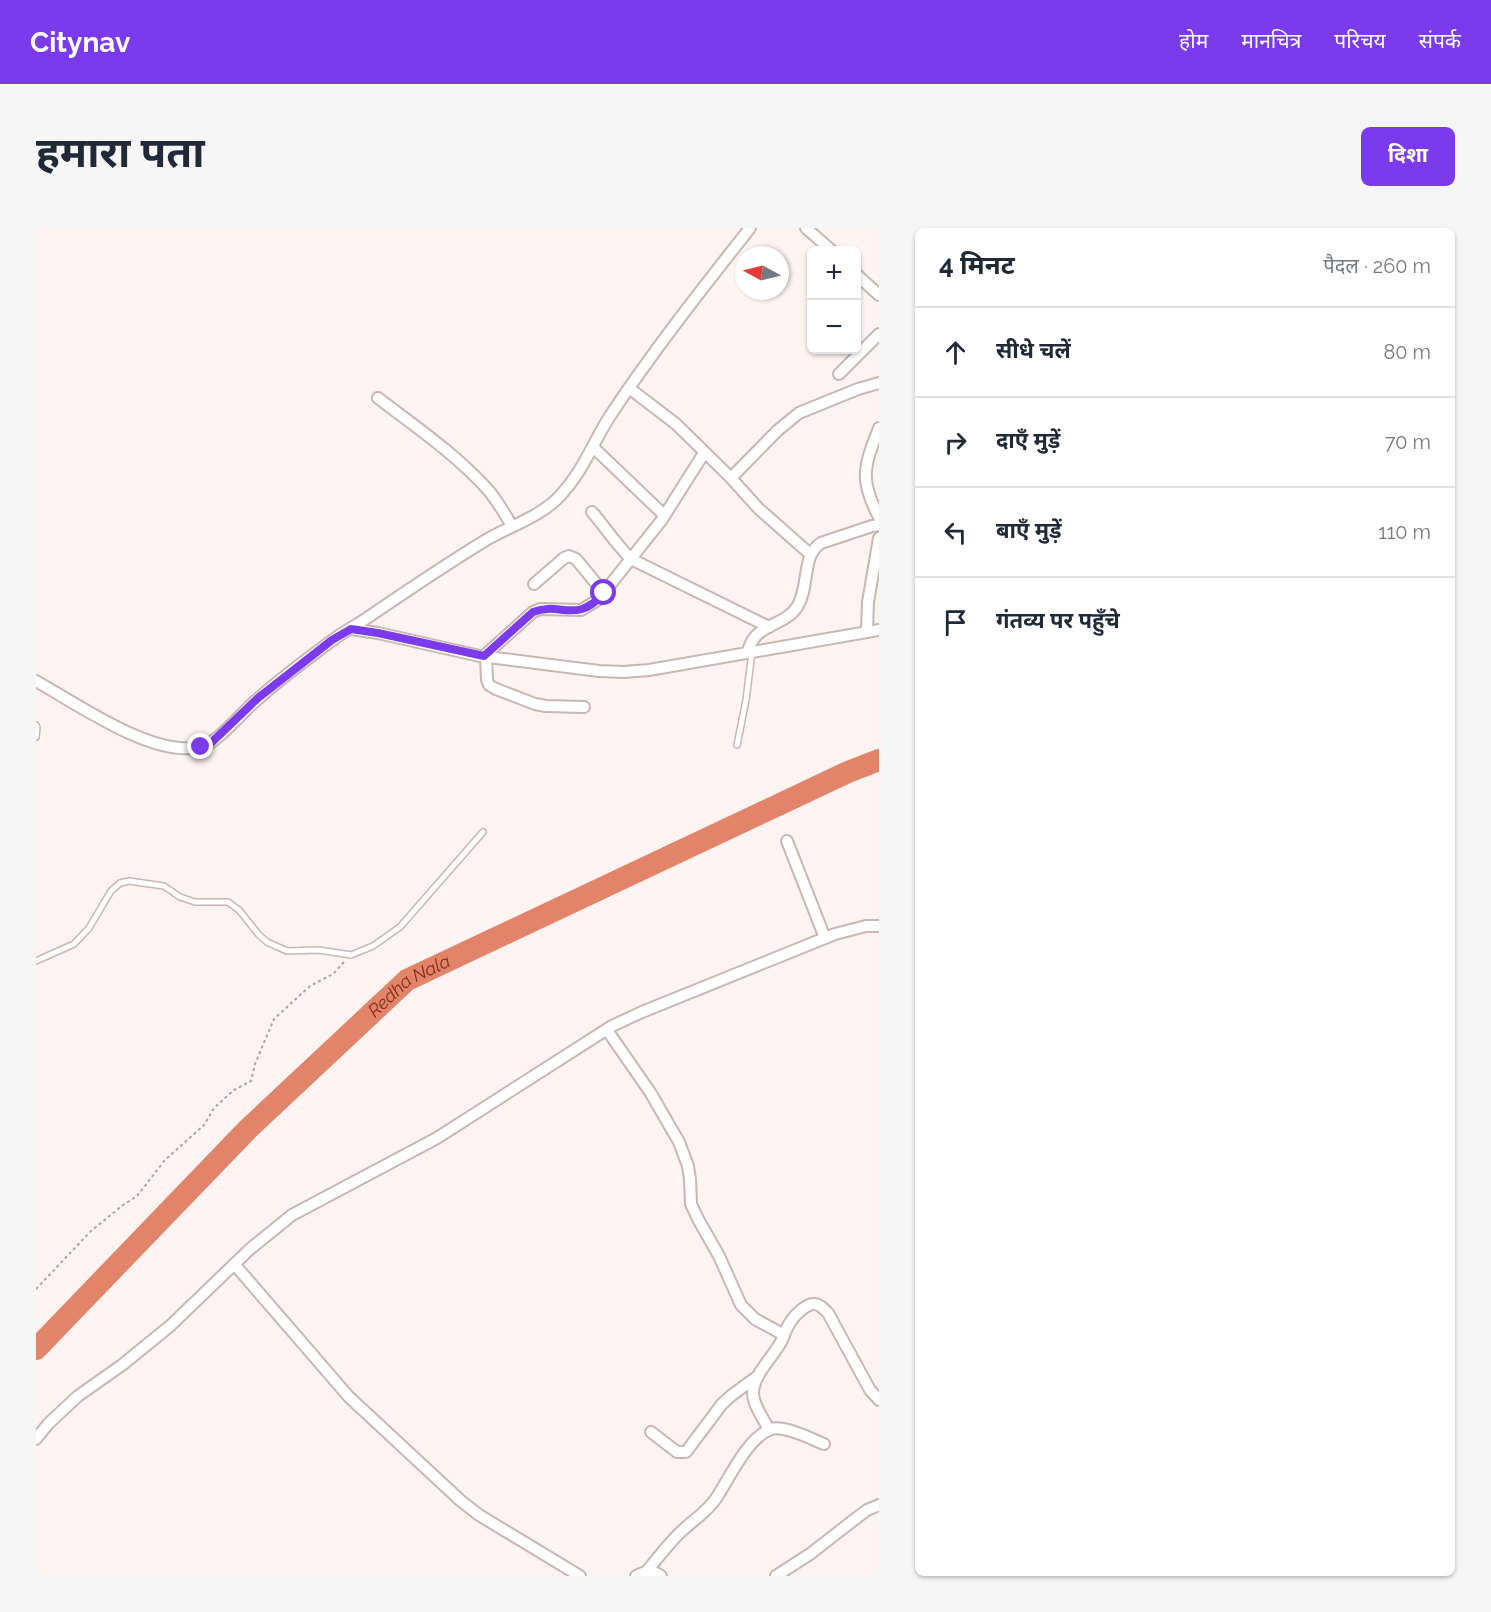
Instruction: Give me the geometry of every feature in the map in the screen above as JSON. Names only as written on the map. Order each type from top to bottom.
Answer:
[{"type":"street","points":[[36,681],[128,733],[145,740],[188,749],[211,743],[258,698],[332,640],[460,556],[548,507],[558,498],[573,481],[629,388],[681,316],[750,228]]},
{"type":"street","points":[[806,228],[826,246]]},
{"type":"street","points":[[861,279],[879,295]]},
{"type":"street","points":[[839,374],[879,334]]},
{"type":"street","points":[[731,478],[777,431],[799,413],[879,383]]},
{"type":"street","points":[[629,388],[676,424],[758,508],[810,554]]},
{"type":"street","points":[[378,398],[465,468],[489,491],[512,526]]},
{"type":"street","points":[[879,429],[866,467],[865,478],[866,489],[879,517]]},
{"type":"street","points":[[593,447],[664,515]]},
{"type":"street","points":[[485,656],[533,612],[540,609],[581,610],[598,600],[664,515],[705,453]]},
{"type":"street","points":[[592,512],[630,560],[769,627]]},
{"type":"street","points":[[750,652],[754,638],[759,632],[788,618],[798,606],[803,595],[810,554],[814,547],[879,525]]},
{"type":"street","points":[[867,632],[868,602],[879,538]]},
{"type":"street","points":[[534,584],[569,556],[576,559],[604,593]]},
{"type":"street","points":[[351,629],[485,656],[599,671],[624,672],[649,670],[879,630]]},
{"type":"street","points":[[485,656],[487,680],[489,685],[496,689],[535,704],[584,707]]},
{"type":"street","points":[[786,841],[825,938]]},
{"type":"street","points":[[36,1439],[48,1424],[78,1396],[122,1365],[170,1326],[250,1249],[292,1215],[437,1138],[607,1029],[642,1012],[825,938],[852,929],[879,926]]},
{"type":"street","points":[[607,1029],[650,1092],[679,1142],[688,1166],[691,1204],[719,1256],[741,1305],[755,1319],[784,1335]]},
{"type":"street","points":[[235,1265],[349,1397],[461,1501],[479,1515],[580,1576]]},
{"type":"street","points":[[769,1430],[754,1400],[754,1388],[790,1322],[803,1309],[815,1304],[828,1313],[870,1390],[879,1400]]},
{"type":"street","points":[[651,1432],[677,1452],[686,1452],[722,1404],[760,1374]]},
{"type":"street","points":[[636,1576],[647,1571],[684,1528],[709,1508],[742,1455],[759,1437],[776,1428],[785,1429],[824,1444]]},
{"type":"street","points":[[776,1576],[810,1554],[867,1510],[879,1505]]},
{"type":"street","points":[[647,1571],[661,1576]]},
{"type":"lane","points":[[737,745],[746,700],[750,652]]},
{"type":"lane","points":[[36,725],[36,737]]},
{"type":"lane","points":[[36,961],[74,944],[89,928],[111,891],[129,881],[164,886],[180,897],[195,902],[228,902],[239,910],[267,942],[286,951],[319,950],[351,955],[373,946],[400,927],[483,832]]},
{"type":"path","points":[[36,1289],[91,1231],[137,1196],[165,1160],[204,1125],[214,1108],[234,1090],[251,1081],[255,1064],[274,1019],[310,986],[333,974],[351,955]]},
{"type":"waterway","name":"Redha Nala","points":[[36,1349],[248,1129],[407,980],[848,772],[879,760]]},
{"type":"route","points":[[201,747],[211,743],[258,698],[332,640],[351,629],[484,656],[533,612],[540,609],[581,610],[598,600],[604,593]]}]
